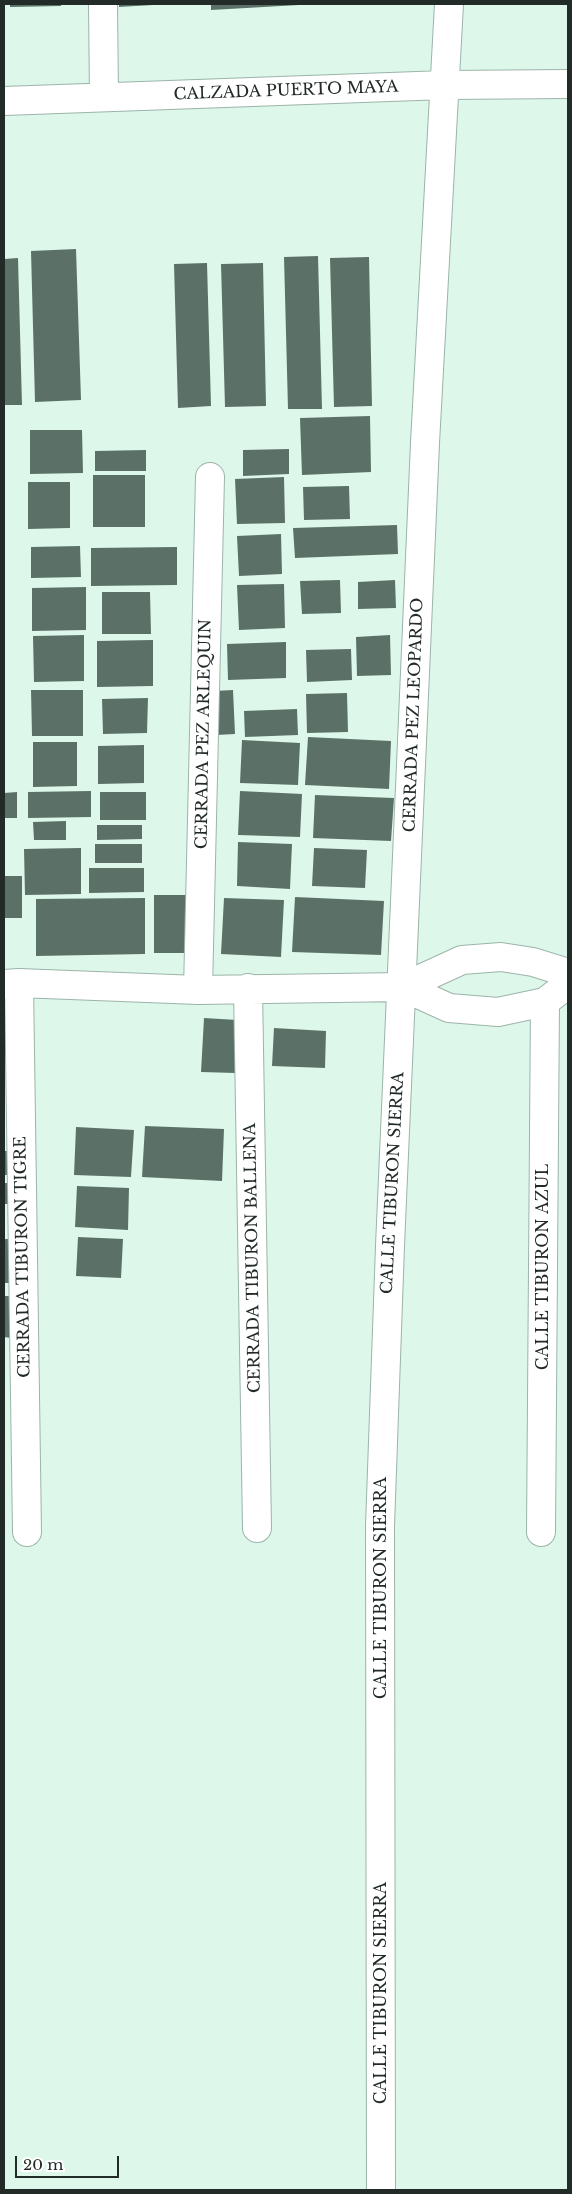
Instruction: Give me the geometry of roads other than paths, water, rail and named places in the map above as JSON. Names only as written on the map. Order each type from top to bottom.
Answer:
[{"type":"street","points":[[103,4],[104,97]]},
{"type":"street","name":"CERRADA PEZ LEOPARDO","points":[[403,986],[425,443],[449,4]]},
{"type":"street","name":"CALZADA PUERTO MAYA","points":[[4,101],[445,85],[568,84]]},
{"type":"street","name":"CERRADA PEZ ARLEQUIN","points":[[198,990],[210,477]]},
{"type":"street","points":[[12,984],[198,990],[403,986],[462,960],[501,957],[533,962],[568,973]]},
{"type":"street","points":[[403,986],[449,1008],[498,1012],[546,1002],[568,983]]},
{"type":"street","name":"CERRADA TIBURON TIGRE","points":[[12,984],[27,1532]]},
{"type":"street","name":"CALLE TIBURON SIERRA","points":[[381,2190],[380,1526],[390,1237],[403,986]]},
{"type":"street","name":"CERRADA TIBURON BALLENA","points":[[248,988],[257,1528]]},
{"type":"street","name":"CALLE TIBURON AZUL","points":[[541,1532],[546,1002]]}]
